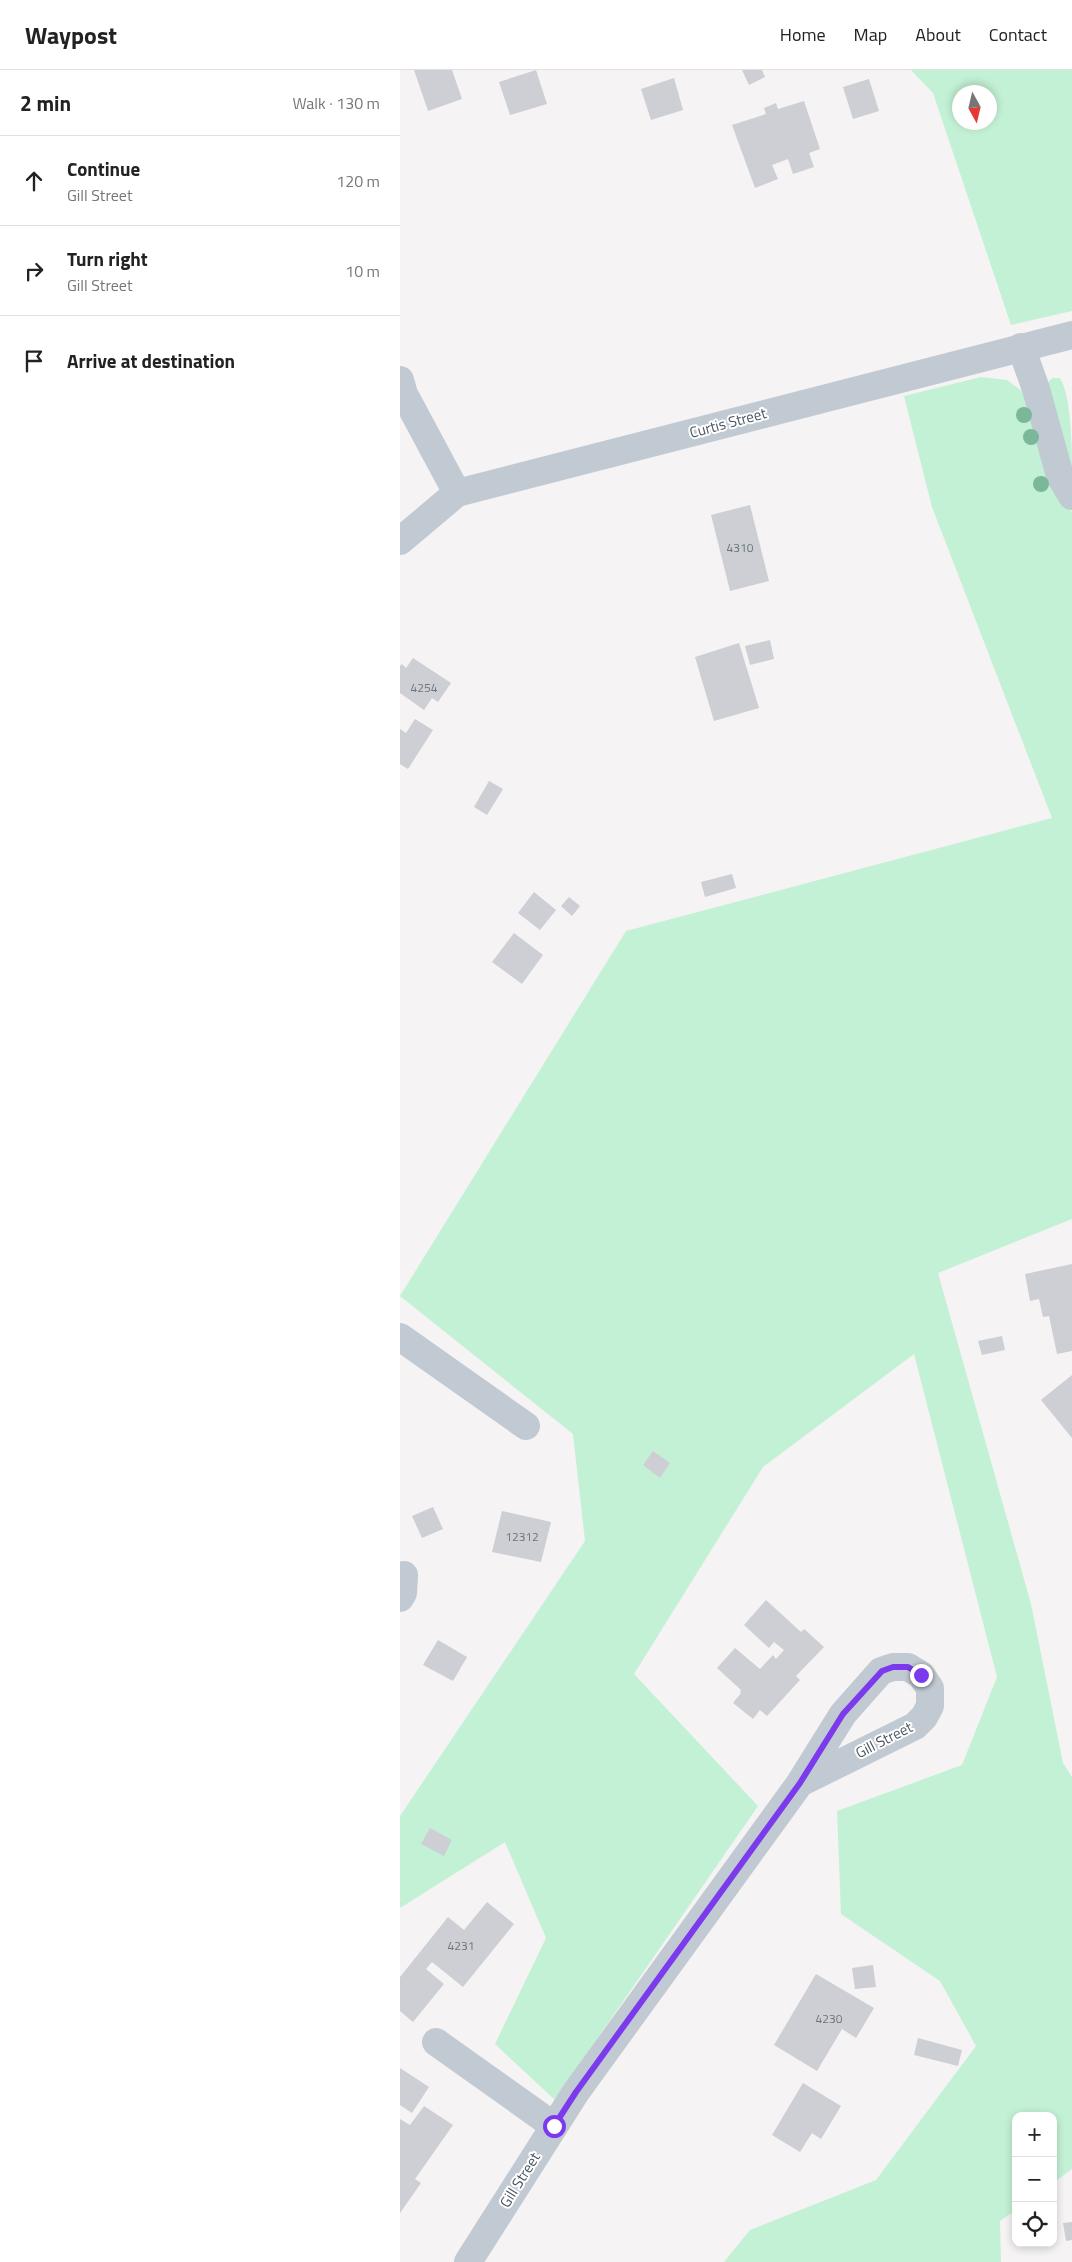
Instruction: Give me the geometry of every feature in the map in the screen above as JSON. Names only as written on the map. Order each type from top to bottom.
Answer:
[{"type":"street","name":"Curtis Street","points":[[400,541],[457,493],[1072,335]]},
{"type":"street","points":[[1022,347],[1036,389],[1060,476],[1072,496]]},
{"type":"street","points":[[400,380],[404,394],[457,493]]},
{"type":"street","points":[[400,1337],[526,1426]]},
{"type":"street","name":"Gill Street","points":[[468,2262],[576,2092],[800,1783],[843,1714],[882,1671],[893,1667],[908,1667],[921,1675],[930,1688],[930,1706],[924,1717],[915,1726],[800,1783]]},
{"type":"street","points":[[436,2042],[554,2126]]},
{"type":"green space","points":[[911,70],[1072,70],[1072,311],[1011,325],[933,93]]},
{"type":"green space","points":[[981,377],[1007,380],[1030,397],[1049,480],[1072,512],[1072,1219],[938,1273],[1031,1604],[1063,1763],[1072,1777],[1072,2169],[1057,2180],[1057,2112],[1012,2112],[1012,2213],[1000,2221],[1001,2262],[724,2262],[750,2230],[876,2180],[976,2046],[940,1981],[841,1914],[837,1811],[962,1765],[997,1677],[914,1354],[763,1467],[634,1674],[758,1806],[555,2100],[495,2044],[546,1938],[505,1842],[400,1908],[400,1816],[585,1541],[573,1434],[400,1296],[626,931],[1052,818],[932,507],[904,396]]},
{"type":"green space","points":[[1053,378],[1060,378],[1067,398],[1071,426],[1072,480],[1047,387],[1049,381]]},
{"type":"building","points":[[414,70],[452,70],[462,99],[428,111]]},
{"type":"building","points":[[536,70],[547,104],[510,115],[499,82]]},
{"type":"building","points":[[742,70],[762,70],[765,77],[749,85]]},
{"type":"building","points":[[674,78],[683,110],[651,120],[641,89]]},
{"type":"building","points":[[869,79],[879,111],[853,119],[843,87]]},
{"type":"building","points":[[804,101],[820,149],[809,153],[814,167],[793,174],[788,159],[772,165],[778,179],[755,188],[732,125],[766,114],[764,108],[776,103],[778,109]]},
{"type":"building","points":[[750,505],[769,581],[730,591],[711,515]]},
{"type":"building","points":[[770,640],[774,659],[750,665],[745,646]]},
{"type":"building","points":[[739,643],[759,708],[714,721],[695,657]]},
{"type":"building","points":[[413,658],[451,683],[438,702],[432,698],[424,710],[400,693],[400,666],[402,664],[406,668]]},
{"type":"building","points":[[415,719],[433,730],[408,769],[400,764],[400,729],[406,733]]},
{"type":"building","points":[[489,781],[503,789],[487,815],[474,807]]},
{"type":"building","points":[[732,874],[736,888],[705,897],[701,882]]},
{"type":"building","points":[[534,892],[556,910],[540,930],[518,913]]},
{"type":"building","points":[[569,897],[580,906],[572,916],[561,906]]},
{"type":"building","points":[[514,933],[543,955],[522,984],[492,962]]},
{"type":"building","points":[[1072,1264],[1072,1351],[1057,1354],[1049,1316],[1043,1317],[1039,1299],[1030,1301],[1025,1274]]},
{"type":"building","points":[[1002,1336],[1005,1350],[982,1355],[978,1341]]},
{"type":"building","points":[[1072,1375],[1072,1438],[1041,1400]]},
{"type":"building","points":[[653,1451],[670,1463],[660,1478],[643,1465]]},
{"type":"building","points":[[433,1507],[443,1529],[422,1538],[412,1516]]},
{"type":"building","points":[[502,1511],[551,1522],[541,1562],[492,1552]]},
{"type":"building","points":[[766,1600],[801,1632],[804,1629],[824,1647],[796,1676],[800,1680],[767,1716],[760,1710],[753,1719],[733,1703],[741,1693],[741,1690],[717,1668],[735,1648],[760,1669],[773,1655],[776,1659],[784,1650],[774,1642],[769,1648],[744,1625]]},
{"type":"building","points":[[438,1640],[467,1657],[453,1681],[423,1665]]},
{"type":"building","points":[[430,1828],[452,1840],[444,1856],[421,1844]]},
{"type":"building","points":[[487,1902],[514,1924],[463,1987],[432,1962],[426,1969],[444,1984],[413,2022],[400,2011],[400,1977],[448,1917],[464,1930]]},
{"type":"building","points":[[873,1965],[876,1987],[855,1989],[852,1968]]},
{"type":"building","points":[[816,1974],[874,2008],[856,2038],[842,2029],[817,2071],[774,2045]]},
{"type":"building","points":[[918,2038],[962,2050],[958,2066],[914,2055]]},
{"type":"building","points":[[400,2068],[429,2087],[412,2113],[400,2105]]},
{"type":"building","points":[[803,2083],[841,2106],[821,2139],[812,2133],[800,2152],[772,2135]]},
{"type":"building","points":[[424,2106],[453,2125],[415,2179],[421,2183],[400,2213],[400,2119],[410,2125]]},
{"type":"building","points":[[1072,2222],[1072,2240],[1066,2241],[1063,2223]]},
{"type":"route","points":[[554,2126],[576,2092],[800,1783],[843,1714],[882,1671],[893,1667],[908,1667],[921,1675]]}]
